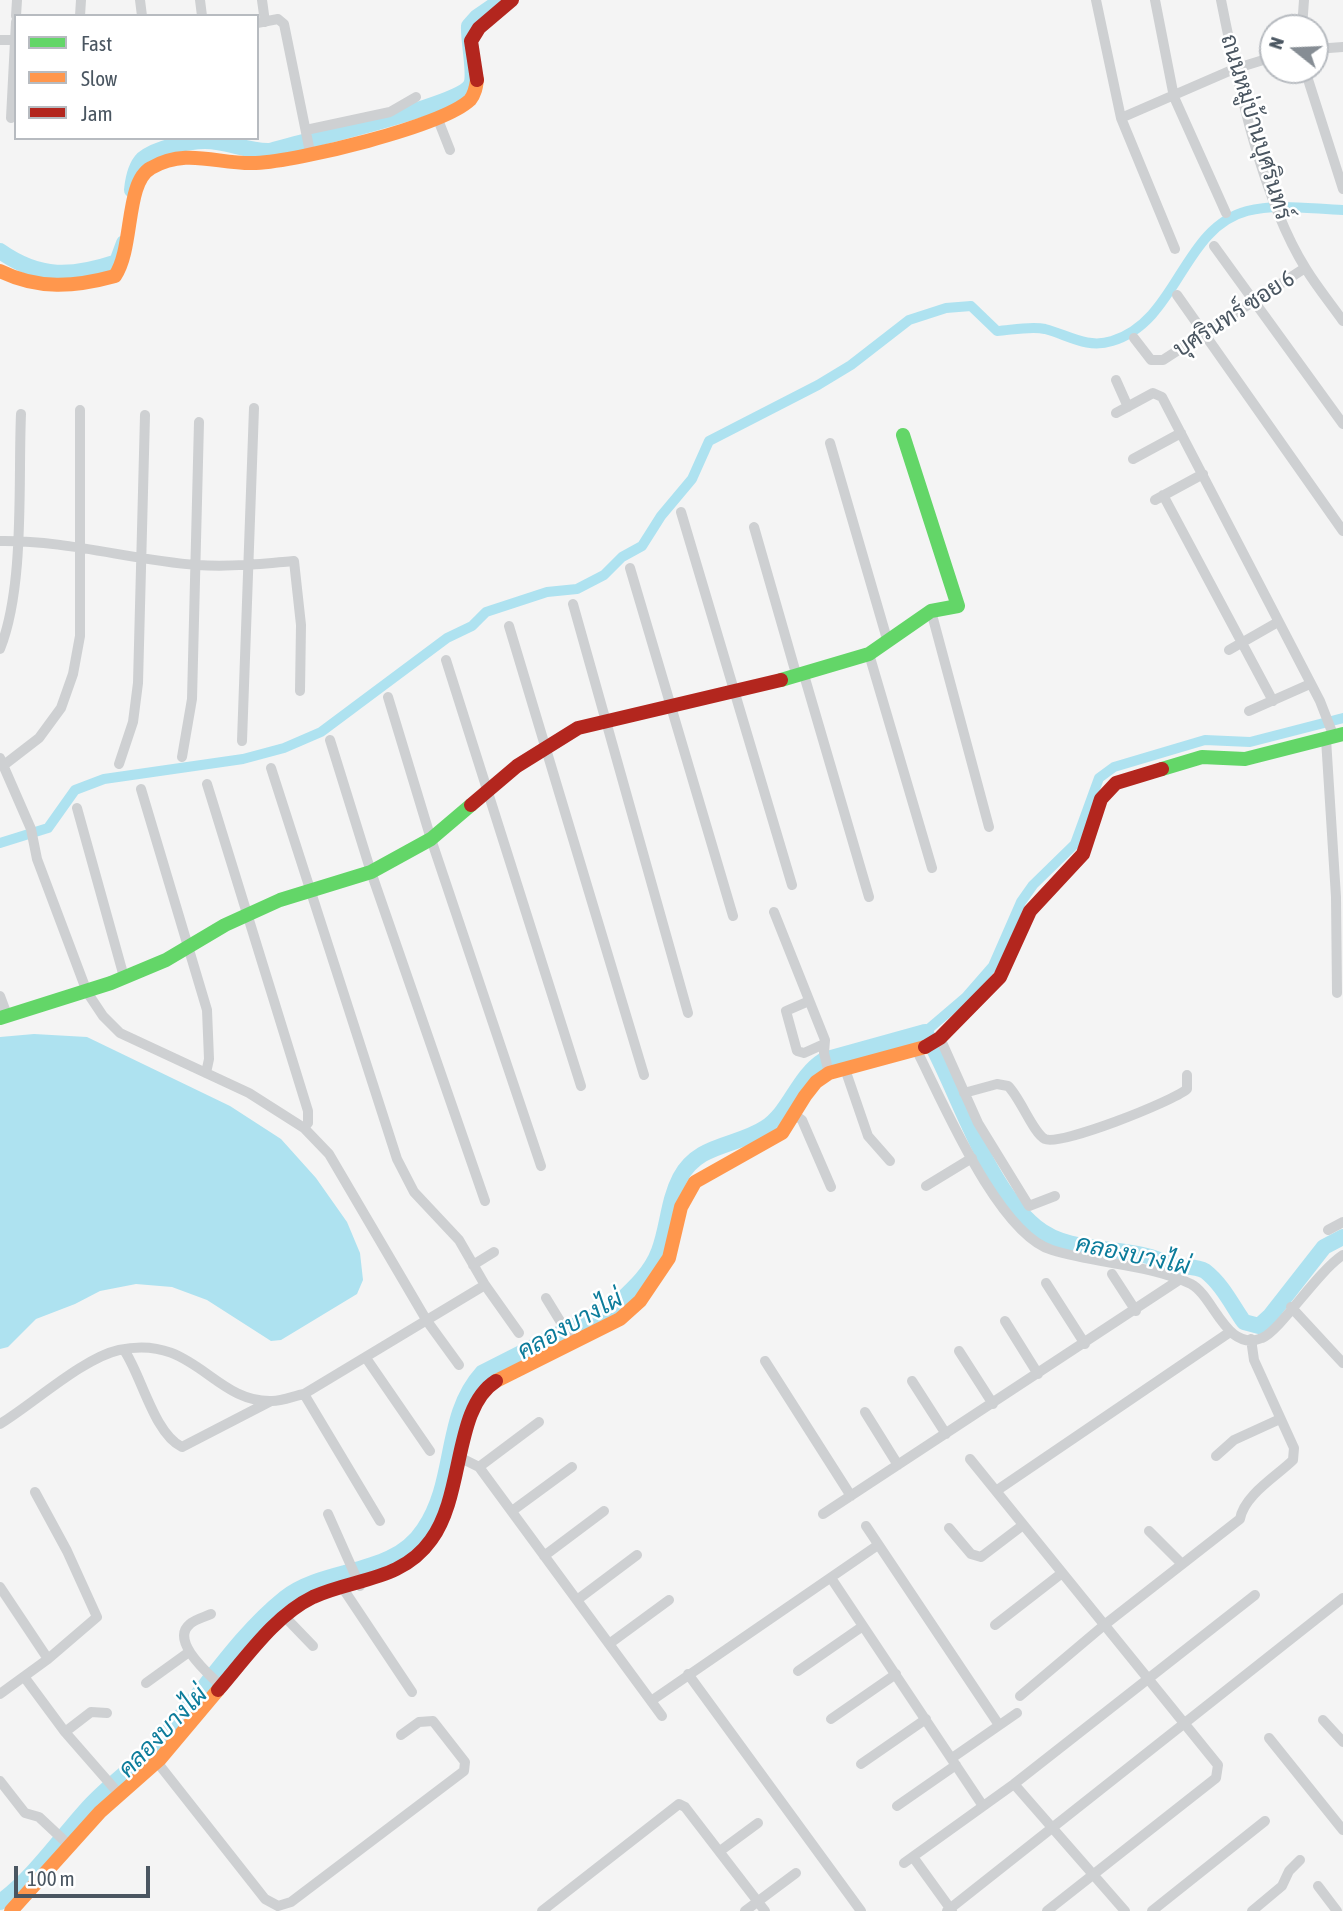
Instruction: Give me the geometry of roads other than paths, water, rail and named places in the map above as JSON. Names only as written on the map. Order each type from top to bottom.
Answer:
[{"type":"street","points":[[262,0],[261,22],[278,19],[284,24],[309,149]]},
{"type":"street","points":[[0,271],[33,285],[68,285],[115,276],[125,262],[138,184],[145,171],[197,156],[250,163],[437,117],[472,98],[476,88],[471,41],[473,34],[504,11],[512,0]]},
{"type":"street","points":[[1096,0],[1121,118],[1175,249]]},
{"type":"street","points":[[1155,0],[1174,97],[1226,213]]},
{"type":"street","name":"ถนนหมู่บ้านบุศรินทร์","points":[[1222,0],[1234,69],[1274,201],[1305,268],[1343,321]]},
{"type":"street","points":[[11,118],[14,60]]},
{"type":"street","points":[[1121,118],[1234,69],[1259,61]]},
{"type":"street","points":[[1309,84],[1343,189]]},
{"type":"street","points":[[306,131],[399,109],[416,97]]},
{"type":"street","points":[[437,117],[450,150]]},
{"type":"street","points":[[1214,246],[1343,424]]},
{"type":"street","name":"บุศรินทร์ ซอย 6","points":[[1134,338],[1151,359],[1163,360],[1305,268]]},
{"type":"street","points":[[1177,295],[1343,531]]},
{"type":"street","points":[[1116,380],[1128,407]]},
{"type":"street","points":[[1116,413],[1157,393],[1162,397],[1325,711],[1333,735],[1337,993]]},
{"type":"street","points":[[242,741],[254,408]]},
{"type":"street","points":[[80,410],[80,636],[73,674],[61,708],[40,738],[2,761],[31,829],[37,859],[87,992],[103,1016],[120,1033],[249,1093],[304,1128],[329,1154],[427,1321],[459,1364]]},
{"type":"street","points":[[0,649],[11,614],[21,414]]},
{"type":"street","points":[[119,764],[134,722],[138,683],[145,415]]},
{"type":"street","points":[[182,757],[192,699],[199,422]]},
{"type":"street","points":[[1133,458],[1181,433]]},
{"type":"street","points":[[0,996],[3,1016],[87,992],[188,947],[280,900],[371,872],[431,839],[545,746],[578,729],[671,704],[800,676],[869,654],[931,611],[958,606],[903,435]]},
{"type":"street","points":[[830,443],[887,639]]},
{"type":"street","points":[[1203,474],[1159,497],[1243,642],[1273,701]]},
{"type":"street","points":[[681,512],[792,885]]},
{"type":"street","points":[[754,527],[869,897]]},
{"type":"street","points":[[0,541],[78,546],[195,565],[249,565],[294,561],[301,625],[300,691]]},
{"type":"street","points":[[630,568],[733,916]]},
{"type":"street","points":[[573,604],[688,1013]]},
{"type":"street","points":[[931,611],[989,827]]},
{"type":"street","points":[[1229,650],[1278,622]]},
{"type":"street","points":[[509,626],[644,1074]]},
{"type":"street","points":[[869,654],[932,868]]},
{"type":"street","points":[[446,660],[581,1086]]},
{"type":"street","points":[[1249,711],[1310,684]]},
{"type":"street","points":[[387,697],[431,839],[541,1166]]},
{"type":"street","points":[[845,1069],[929,1044],[1000,977],[1012,956],[1030,911],[1083,854],[1106,790],[1116,783],[1202,757],[1245,759],[1333,735]]},
{"type":"street","points":[[330,740],[371,872],[485,1201]]},
{"type":"street","points":[[271,768],[397,1159],[414,1192],[459,1240],[485,1285],[519,1333]]},
{"type":"street","points":[[207,784],[308,1111],[308,1123],[304,1128]]},
{"type":"street","points":[[141,789],[207,1010],[209,1059],[206,1073]]},
{"type":"street","points":[[0,795],[13,790]]},
{"type":"street","points":[[77,808],[124,977]]},
{"type":"street","points":[[11,1911],[68,1844],[117,1793],[157,1762],[220,1685],[285,1617],[314,1597],[391,1574],[414,1559],[431,1541],[445,1516],[461,1458],[468,1416],[475,1400],[487,1387],[572,1340],[620,1319],[657,1280],[669,1258],[681,1207],[695,1182],[765,1146],[782,1133],[817,1082],[826,1059],[825,1040],[774,912]]},
{"type":"street","points":[[809,1001],[786,1012],[797,1051],[826,1059],[845,1069],[868,1136],[890,1161]]},
{"type":"street","points":[[929,1044],[964,1093],[978,1123],[1029,1206],[1055,1196]]},
{"type":"street","points":[[929,1044],[972,1158],[990,1192],[1030,1238],[1049,1250],[1193,1285],[1230,1332],[1251,1339],[1262,1338],[1319,1274],[1343,1255]]},
{"type":"street","points":[[964,1093],[997,1084],[1008,1086],[1039,1133],[1052,1140],[1102,1127],[1173,1099],[1186,1089],[1187,1075]]},
{"type":"street","points":[[795,1115],[802,1120],[831,1187]]},
{"type":"street","points":[[926,1186],[972,1158]]},
{"type":"street","points":[[1328,1230],[1343,1223]]},
{"type":"street","points":[[473,1265],[494,1252]]},
{"type":"street","points":[[1112,1274],[1136,1311]]},
{"type":"street","points":[[823,1514],[1136,1311],[1179,1280]]},
{"type":"street","points":[[1046,1283],[1085,1344]]},
{"type":"street","points":[[124,1350],[160,1422],[177,1446],[188,1445],[271,1401],[304,1394],[485,1285]]},
{"type":"street","points":[[546,1298],[572,1340]]},
{"type":"street","points":[[1291,1307],[1343,1363]]},
{"type":"street","points":[[1005,1321],[1038,1374]]},
{"type":"street","points":[[996,1491],[1230,1332]]},
{"type":"street","points":[[1020,1696],[1240,1519],[1242,1510],[1266,1481],[1293,1460],[1294,1448],[1254,1360],[1251,1339]]},
{"type":"street","points":[[0,1424],[98,1358],[148,1346],[166,1349],[230,1388],[271,1401]]},
{"type":"street","points":[[959,1351],[993,1404]]},
{"type":"street","points":[[366,1358],[429,1451]]},
{"type":"street","points":[[765,1361],[851,1496]]},
{"type":"street","points":[[912,1381],[946,1434]]},
{"type":"street","points":[[304,1394],[380,1521]]},
{"type":"street","points":[[865,1412],[898,1465]]},
{"type":"street","points":[[1216,1456],[1234,1440],[1280,1419]]},
{"type":"street","points":[[479,1467],[539,1422]]},
{"type":"street","points":[[461,1458],[479,1467],[662,1716]]},
{"type":"street","points":[[970,1459],[1182,1724],[1218,1765],[1216,1778],[1047,1911]]},
{"type":"street","points":[[512,1511],[572,1467]]},
{"type":"street","points":[[0,1694],[48,1660],[97,1617],[67,1551],[35,1492]]},
{"type":"street","points":[[544,1556],[604,1511]]},
{"type":"street","points":[[328,1514],[359,1584]]},
{"type":"street","points":[[949,1528],[971,1554],[981,1557],[1023,1525]]},
{"type":"street","points":[[866,1526],[999,1725]]},
{"type":"street","points":[[1149,1531],[1182,1564]]},
{"type":"street","points":[[651,1701],[878,1545]]},
{"type":"street","points":[[577,1600],[636,1555]]},
{"type":"street","points":[[995,1625],[1062,1573]]},
{"type":"street","points":[[831,1578],[983,1807]]},
{"type":"street","points":[[0,1587],[48,1660]]},
{"type":"street","points":[[344,1590],[412,1692]]},
{"type":"street","points":[[1255,1595],[1014,1784],[908,1860],[950,1910],[1052,1826],[1343,1598]]},
{"type":"street","points":[[609,1644],[669,1600]]},
{"type":"street","points":[[211,1614],[190,1624],[185,1632],[189,1652],[220,1685]]},
{"type":"street","points":[[285,1617],[313,1646]]},
{"type":"street","points":[[798,1671],[863,1626]]},
{"type":"street","points":[[146,1683],[189,1652]]},
{"type":"street","points":[[688,1674],[861,1911]]},
{"type":"street","points":[[831,1719],[896,1674]]},
{"type":"street","points":[[25,1678],[65,1732],[117,1793]]},
{"type":"street","points":[[65,1732],[91,1713],[107,1713]]},
{"type":"street","points":[[897,1806],[1017,1713]]},
{"type":"street","points":[[861,1764],[926,1719]]},
{"type":"street","points":[[1323,1720],[1343,1742]]},
{"type":"street","points":[[157,1762],[265,1899],[278,1906],[291,1902],[464,1771],[465,1762],[433,1721],[419,1723],[401,1735]]},
{"type":"street","points":[[1269,1738],[1343,1830]]},
{"type":"street","points":[[0,1781],[25,1813],[39,1816],[68,1844]]},
{"type":"street","points":[[1014,1784],[1125,1911]]},
{"type":"street","points":[[542,1911],[679,1804],[685,1807],[765,1911]]},
{"type":"street","points":[[1152,1911],[1265,1821]]},
{"type":"street","points":[[720,1851],[758,1823]]},
{"type":"street","points":[[1252,1911],[1282,1886],[1289,1871],[1300,1860]]},
{"type":"street","points":[[745,1911],[796,1873]]},
{"type":"street","points":[[1318,1886],[1337,1911]]},
{"type":"water","points":[[34,1034],[87,1037],[230,1106],[281,1139],[316,1178],[347,1222],[360,1253],[363,1280],[357,1294],[281,1340],[271,1341],[207,1300],[172,1287],[136,1284],[100,1291],[36,1319],[8,1347],[0,1349],[0,1037]]},
{"type":"waterway","points":[[132,190],[140,162],[164,148],[205,141],[270,151],[411,112],[460,93],[471,85],[472,80],[469,26],[477,17],[502,0]]},
{"type":"waterway","points":[[0,843],[48,828],[75,790],[104,779],[243,759],[284,748],[321,732],[447,638],[472,626],[486,612],[547,592],[577,589],[604,575],[622,557],[642,546],[661,516],[692,479],[709,441],[818,385],[851,365],[909,320],[946,308],[971,306],[997,331],[1040,328],[1086,342],[1112,341],[1134,330],[1152,315],[1193,254],[1225,221],[1247,211],[1270,207],[1343,210]]},
{"type":"waterway","points":[[0,251],[29,267],[57,273],[85,271],[117,262],[124,243]]},
{"type":"waterway","points":[[925,1032],[966,997],[993,966],[1021,902],[1033,885],[1075,844],[1099,778],[1114,767],[1205,740],[1250,742],[1343,718]]},
{"type":"waterway","name":"คลองบางไผ่","points":[[0,1902],[35,1870],[94,1801],[156,1745],[250,1631],[285,1598],[320,1580],[395,1556],[411,1544],[424,1529],[434,1510],[461,1409],[482,1373],[616,1305],[641,1280],[656,1259],[676,1187],[688,1167],[707,1152],[754,1134],[774,1121],[807,1075],[824,1060],[925,1032],[987,1162],[1018,1209],[1036,1227],[1047,1235],[1073,1244],[1130,1252],[1174,1265],[1202,1269],[1222,1288],[1244,1322],[1259,1326],[1270,1316],[1324,1247],[1343,1237]]}]
